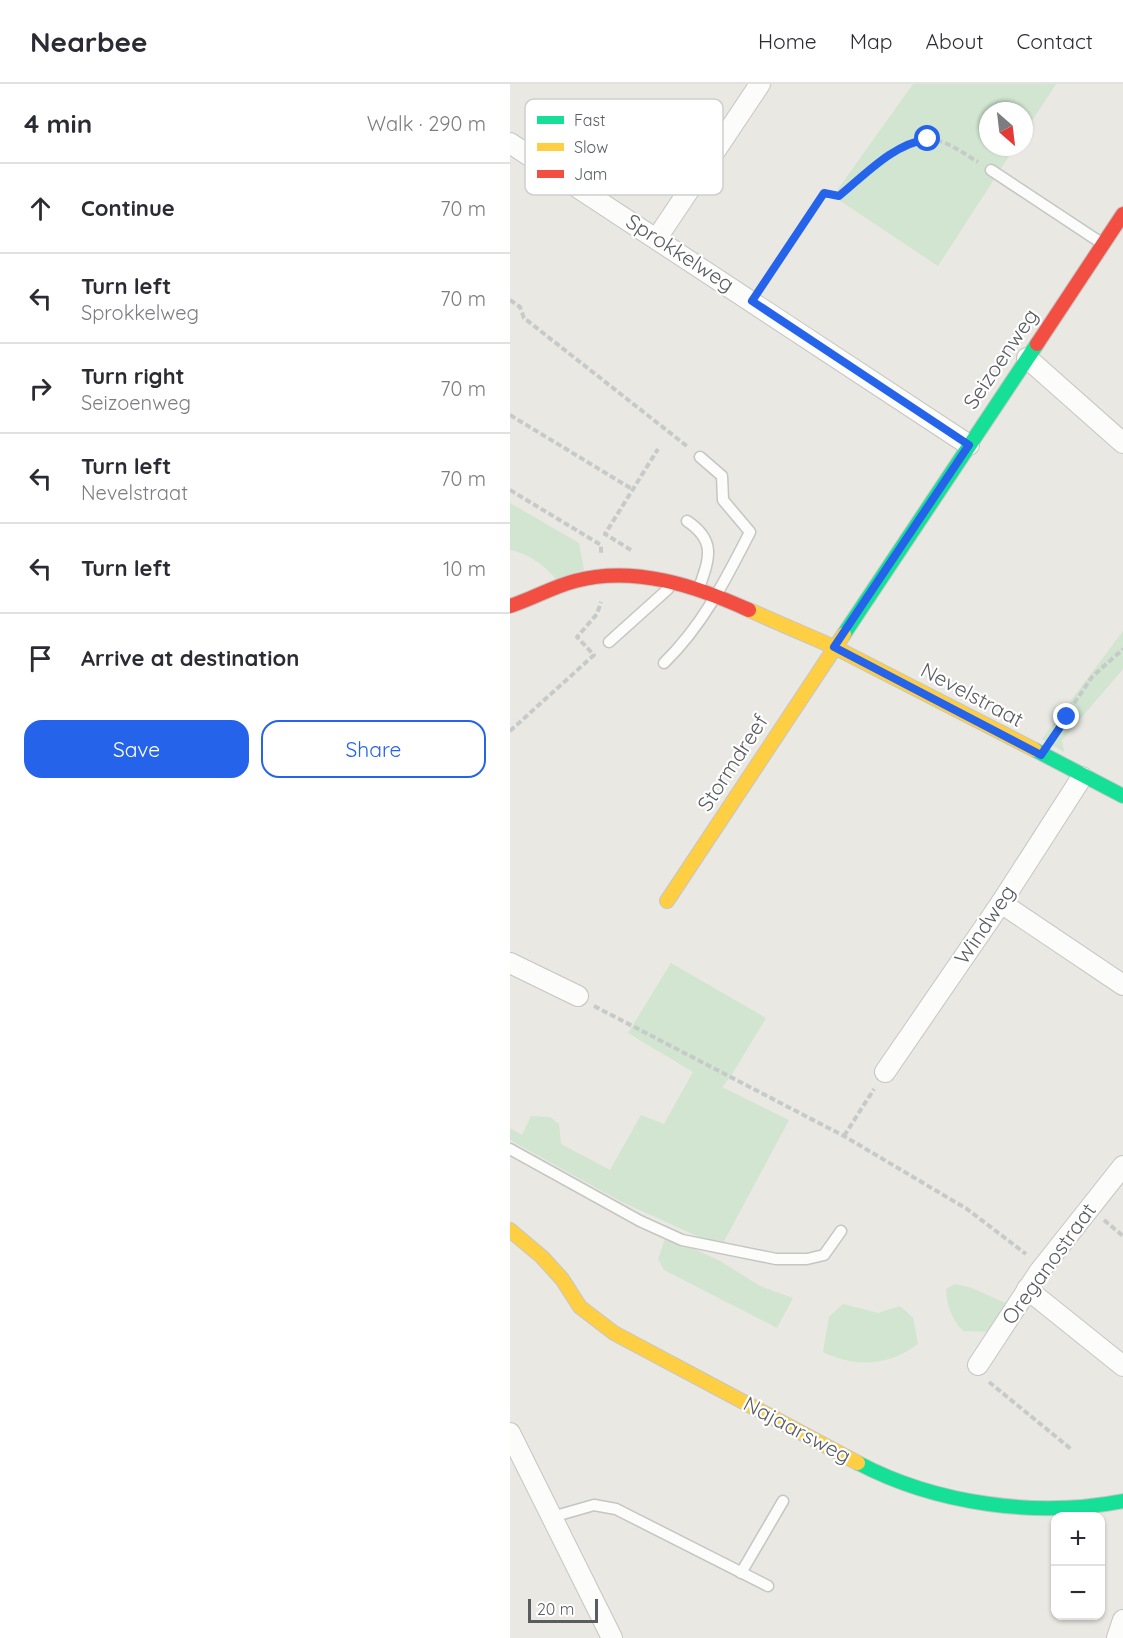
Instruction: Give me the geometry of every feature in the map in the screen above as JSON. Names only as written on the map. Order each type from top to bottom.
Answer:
[{"type":"street","points":[[723,139],[760,84]]},
{"type":"street","name":"Sprokkelweg","points":[[510,142],[525,152]]},
{"type":"street","name":"Sprokkelweg","points":[[591,195],[969,445]]},
{"type":"street","points":[[657,238],[686,195]]},
{"type":"street","name":"Seizoenweg","points":[[834,647],[1123,214]]},
{"type":"street","points":[[1028,358],[1123,443]]},
{"type":"street","name":"Nevelstraat","points":[[510,606],[580,579],[602,576],[650,576],[699,589],[790,631],[834,647],[1082,777],[1123,796]]},
{"type":"street","name":"Stormdreef","points":[[667,901],[834,647]]},
{"type":"street","name":"Windweg","points":[[885,1072],[1001,903],[1082,777]]},
{"type":"street","points":[[1001,903],[1123,985]]},
{"type":"street","points":[[510,963],[578,996]]},
{"type":"street","name":"Oreganostraat","points":[[978,1365],[1043,1267],[1123,1166]]},
{"type":"street","name":"Najaarsweg","points":[[513,1235],[542,1257],[562,1279],[580,1307],[614,1333],[889,1479],[912,1488],[955,1499],[1061,1508],[1086,1508],[1123,1501]]},
{"type":"street","points":[[1027,1289],[1123,1366]]},
{"type":"street","points":[[510,1433],[612,1638]]},
{"type":"street","points":[[1117,1638],[1123,1620]]},
{"type":"lane","points":[[991,170],[1103,244]]},
{"type":"lane","points":[[664,663],[683,645],[717,596],[750,532],[723,500],[722,476],[700,457]]},
{"type":"lane","points":[[687,521],[704,535],[709,549],[708,565],[699,589]]},
{"type":"lane","points":[[609,642],[668,589],[670,582]]},
{"type":"lane","points":[[510,1149],[640,1221],[681,1240],[776,1259],[807,1259],[824,1255],[841,1231]]},
{"type":"lane","points":[[741,1573],[783,1501]]},
{"type":"lane","points":[[552,1517],[594,1505],[616,1509],[768,1586]]},
{"type":"path","points":[[752,301],[824,193],[839,196],[899,148],[912,141],[928,139],[955,148],[991,170]]},
{"type":"path","points":[[510,300],[520,307],[524,318],[700,457]]},
{"type":"path","points":[[510,416],[632,489]]},
{"type":"path","points":[[633,552],[605,534],[658,448]]},
{"type":"path","points":[[510,490],[601,545],[602,576],[602,599],[597,614],[578,637],[594,655],[510,730]]},
{"type":"path","points":[[1041,755],[1092,677],[1123,649]]},
{"type":"path","points":[[578,996],[609,1016],[844,1136],[967,1209],[1043,1267]]},
{"type":"path","points":[[844,1136],[885,1072]]},
{"type":"path","points":[[978,1365],[975,1371],[1071,1449]]},
{"type":"green space","points":[[913,84],[1056,84],[1033,119],[1033,102],[979,102],[979,156],[1009,156],[938,266],[833,196]]},
{"type":"green space","points":[[510,503],[579,543],[584,570],[556,579],[535,560],[510,550]]},
{"type":"green space","points":[[1123,631],[1123,669],[1062,740],[1064,752],[1042,739]]},
{"type":"green space","points":[[671,963],[766,1018],[722,1087],[789,1120],[721,1247],[620,1201],[510,1140],[510,1128],[522,1135],[531,1116],[550,1117],[559,1124],[561,1144],[610,1170],[641,1115],[664,1124],[693,1072],[628,1033]]},
{"type":"green space","points":[[666,1236],[720,1261],[760,1286],[793,1298],[777,1328],[664,1270],[658,1259]]},
{"type":"green space","points":[[955,1284],[972,1288],[1010,1305],[994,1332],[963,1331],[950,1312],[947,1295],[946,1289]]},
{"type":"green space","points":[[843,1304],[878,1313],[900,1306],[913,1318],[918,1344],[895,1357],[872,1362],[847,1361],[823,1352],[829,1317]]},
{"type":"traffic: fast","points":[[844,634],[1037,344]]},
{"type":"traffic: fast","points":[[1035,750],[1123,796]]},
{"type":"traffic: fast","points":[[858,1463],[920,1489],[987,1504],[1056,1508],[1123,1501]]},
{"type":"traffic: slow","points":[[749,610],[834,647],[1035,750]]},
{"type":"traffic: slow","points":[[667,901],[844,634]]},
{"type":"traffic: slow","points":[[510,1230],[542,1257],[562,1279],[580,1307],[614,1333],[858,1463]]},
{"type":"traffic: jam","points":[[1037,344],[1123,214]]},
{"type":"traffic: jam","points":[[510,606],[575,581],[620,575],[664,580],[708,593],[749,610]]},
{"type":"route","points":[[928,139],[912,141],[899,148],[839,196],[824,193],[752,301],[969,445],[834,647],[1041,755],[1067,717]]}]
